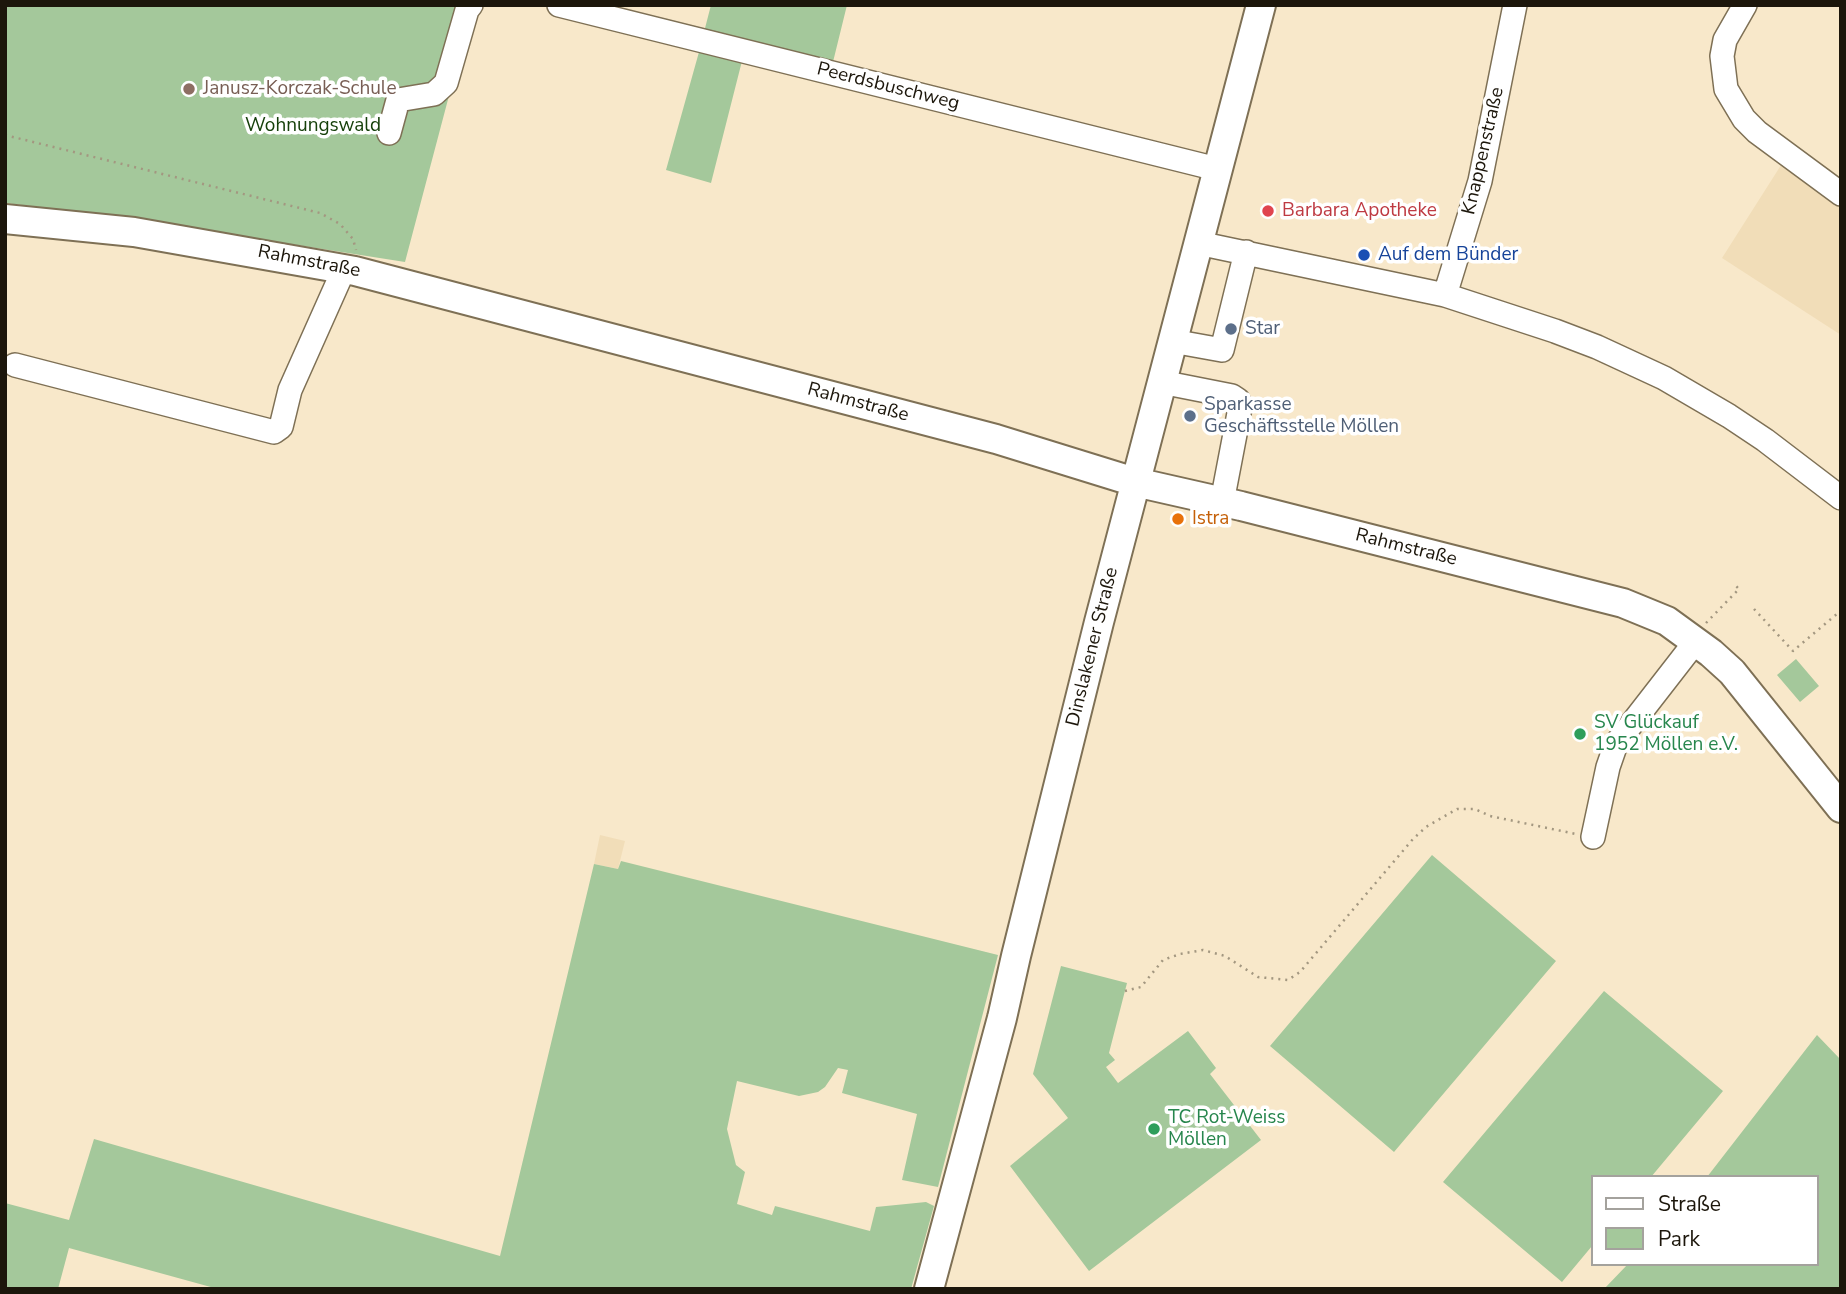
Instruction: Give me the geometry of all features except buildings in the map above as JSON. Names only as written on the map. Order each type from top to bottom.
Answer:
[{"type":"main road","name":"Dinslakener Straße","points":[[929,1289],[1002,1018],[1135,482],[1261,5]]},
{"type":"main road","name":"Rahmstraße","points":[[5,219],[134,232],[349,270],[996,439],[1135,482],[1623,603],[1668,621],[1696,640],[1732,672],[1841,808]]},
{"type":"street","points":[[390,133],[398,100],[434,94],[446,83],[467,10],[471,5]]},
{"type":"street","name":"Peerdsbuschweg","points":[[559,5],[1217,169]]},
{"type":"street","name":"Knappenstraße","points":[[1445,295],[1480,181],[1515,5]]},
{"type":"street","points":[[1745,5],[1725,40],[1722,56],[1726,89],[1744,119],[1757,131],[1841,194]]},
{"type":"street","points":[[1198,243],[1445,295],[1597,347],[1664,378],[1756,434],[1841,498]]},
{"type":"street","points":[[1172,341],[1222,350],[1246,252]]},
{"type":"street","points":[[15,365],[274,432],[281,427],[290,390],[349,270]]},
{"type":"street","points":[[1161,382],[1238,400],[1240,408],[1222,502]]},
{"type":"street","points":[[1593,837],[1616,744],[1696,640]]},
{"type":"path","points":[[5,135],[320,213],[340,224],[353,239],[358,255],[349,270]]},
{"type":"path","points":[[1696,640],[1706,622],[1739,589],[1735,585]]},
{"type":"path","points":[[1754,610],[1793,651],[1838,613]]},
{"type":"path","points":[[1125,991],[1141,987],[1163,960],[1203,950],[1225,956],[1258,977],[1287,980],[1300,972],[1413,839],[1426,827],[1457,809],[1475,809],[1490,816],[1593,837]]},
{"type":"shaded area","points":[[1783,162],[1841,205],[1841,335],[1722,258]]},
{"type":"shaded area","points":[[600,835],[625,841],[618,869],[594,864]]},
{"type":"green space","name":"Wohnungswald","points":[[5,5],[473,5],[405,262],[106,215],[5,203]]},
{"type":"green space","points":[[711,5],[847,5],[832,66],[703,36]]},
{"type":"green space","points":[[708,48],[743,57],[711,183],[666,170],[699,52]]},
{"type":"green space","points":[[1796,659],[1819,686],[1800,702],[1777,675]]},
{"type":"green space","points":[[1432,855],[1556,961],[1394,1152],[1270,1046]]},
{"type":"green space","points":[[621,861],[998,955],[938,1187],[902,1180],[917,1114],[842,1093],[848,1070],[838,1068],[825,1087],[818,1092],[799,1096],[737,1081],[727,1129],[736,1165],[745,1172],[737,1204],[772,1215],[775,1206],[870,1231],[876,1207],[926,1202],[934,1206],[911,1289],[218,1289],[69,1248],[58,1289],[5,1289],[5,1203],[69,1220],[94,1139],[500,1256],[594,864],[618,869]]},
{"type":"green space","name":"TC Rot-Weiss Möllen","points":[[1061,966],[1127,983],[1109,1053],[1115,1060],[1106,1067],[1118,1083],[1188,1031],[1216,1068],[1210,1074],[1261,1140],[1089,1271],[1010,1166],[1068,1118],[1033,1074]]},
{"type":"green space","points":[[1604,991],[1723,1091],[1653,1175],[1590,1175],[1590,1248],[1562,1282],[1443,1182]]},
{"type":"green space","points":[[1817,1035],[1841,1060],[1841,1289],[1604,1289],[1626,1266],[1818,1266],[1818,1175],[1709,1175]]},
{"type":"place","name":"Janusz-Korczak-Schule","points":[[189,89]]},
{"type":"place","name":"Barbara Apotheke","points":[[1268,211]]},
{"type":"place","name":"Auf dem Bünder","points":[[1364,255]]},
{"type":"place","name":"Star","points":[[1231,329]]},
{"type":"place","name":"Sparkasse Geschäftsstelle Möllen","points":[[1190,416]]},
{"type":"place","name":"Istra","points":[[1178,519]]},
{"type":"place","name":"SV Glückauf 1952 Möllen e.V.","points":[[1580,734]]},
{"type":"place","name":"TC Rot-Weiss Möllen","points":[[1154,1129]]}]
